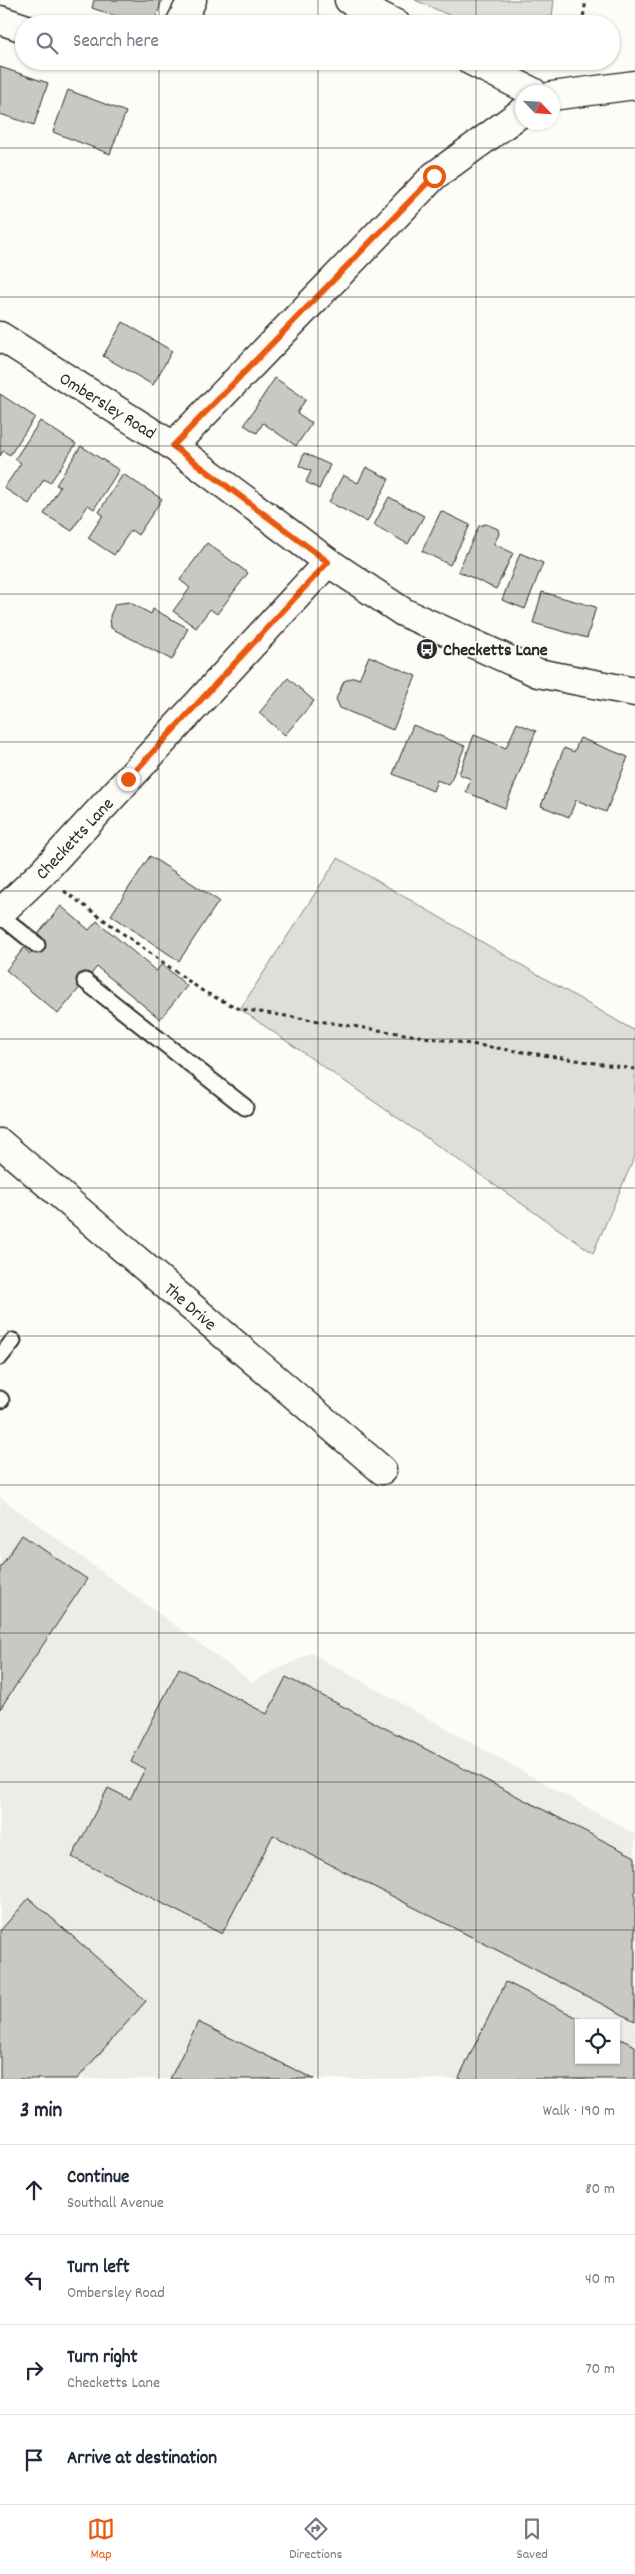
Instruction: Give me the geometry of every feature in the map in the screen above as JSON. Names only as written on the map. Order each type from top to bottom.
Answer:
[{"type":"street","points":[[184,15],[192,0]]},
{"type":"street","points":[[349,0],[378,15]]},
{"type":"street","points":[[0,20],[15,25]]},
{"type":"street","points":[[489,70],[519,85]]},
{"type":"street","points":[[560,95],[635,85]]},
{"type":"street","points":[[173,446],[434,176],[515,117]]},
{"type":"street","name":"Ombersley Road","points":[[0,336],[173,446],[328,562],[403,612],[538,673],[635,692]]},
{"type":"street","name":"Checketts Lane","points":[[0,914],[42,873],[328,562]]},
{"type":"street","name":"The Drive","points":[[0,1143],[382,1470]]},
{"type":"lane","points":[[0,914],[37,945]]},
{"type":"lane","points":[[85,981],[245,1107]]},
{"type":"lane","points":[[0,1357],[13,1341]]},
{"type":"path","points":[[584,15],[586,0]]},
{"type":"path","points":[[42,873],[84,906],[204,992],[240,1008],[635,1069]]},
{"type":"shaded area","points":[[415,0],[554,0],[552,15],[449,15]]},
{"type":"shaded area","points":[[338,858],[635,1031],[635,1156],[593,1253],[240,1009]]},
{"type":"shaded area","points":[[0,1497],[252,1682],[311,1653],[635,1834],[635,2079],[0,2079]]},
{"type":"building","points":[[94,0],[162,0],[157,15],[113,15],[92,8]]},
{"type":"building","points":[[0,67],[48,83],[34,125],[0,114]]},
{"type":"building","points":[[68,90],[126,112],[110,154],[53,132]]},
{"type":"building","points":[[123,322],[172,351],[153,385],[103,356]]},
{"type":"building","points":[[275,378],[306,399],[297,413],[312,423],[296,446],[263,423],[257,433],[244,425]]},
{"type":"building","points":[[0,394],[35,417],[10,455],[3,451],[0,456]]},
{"type":"building","points":[[40,421],[76,444],[50,483],[44,479],[29,504],[4,488],[21,463],[15,459]]},
{"type":"building","points":[[81,446],[119,470],[94,509],[88,505],[72,531],[44,514],[60,487],[56,485]]},
{"type":"building","points":[[304,453],[330,465],[319,489],[306,482],[311,471],[299,466]]},
{"type":"building","points":[[366,467],[389,479],[367,522],[329,502],[343,475],[358,483]]},
{"type":"building","points":[[123,474],[162,499],[138,535],[131,530],[114,555],[88,538],[103,515],[99,512]]},
{"type":"building","points":[[389,497],[424,516],[408,544],[374,525]]},
{"type":"building","points":[[441,511],[470,525],[450,565],[422,551]]},
{"type":"building","points":[[486,524],[498,529],[499,534],[494,544],[513,553],[496,589],[458,571],[479,526]]},
{"type":"building","points":[[207,543],[248,573],[217,614],[210,609],[196,628],[173,611],[190,588],[180,580]]},
{"type":"building","points":[[520,553],[543,563],[525,609],[502,600]]},
{"type":"building","points":[[542,592],[596,607],[587,638],[533,623]]},
{"type":"building","points":[[129,602],[151,614],[153,609],[188,628],[172,660],[111,628],[110,616],[115,604]]},
{"type":"building","points":[[369,656],[416,676],[393,730],[340,708],[336,699],[344,681],[354,677],[359,679]]},
{"type":"building","points":[[288,678],[314,701],[285,735],[259,713]]},
{"type":"building","points":[[517,723],[536,731],[505,808],[466,792],[471,779],[459,774],[474,735],[506,748]]},
{"type":"building","points":[[413,725],[465,746],[449,785],[437,780],[433,791],[393,774]]},
{"type":"building","points":[[580,738],[628,757],[606,812],[576,800],[569,817],[541,806],[564,748],[574,752]]},
{"type":"building","points":[[150,856],[219,901],[179,961],[111,915]]},
{"type":"building","points":[[61,906],[89,930],[97,921],[156,971],[162,964],[187,986],[160,1019],[97,967],[58,1014],[6,970],[24,948],[30,954],[43,938],[38,934]]},
{"type":"building","points":[[22,1535],[87,1579],[0,1709],[0,1568]]},
{"type":"building","points":[[179,1668],[267,1714],[286,1677],[635,1857],[635,2021],[273,1835],[222,1934],[72,1857],[108,1788],[130,1799],[145,1769],[131,1762]]},
{"type":"building","points":[[29,1898],[146,2001],[77,2079],[0,2079],[0,1931]]},
{"type":"building","points":[[506,1982],[580,2019],[575,2019],[575,2064],[620,2064],[620,2039],[635,2046],[635,2079],[458,2079]]},
{"type":"building","points":[[198,2022],[314,2079],[170,2079]]},
{"type":"place","name":"Checketts Lane","points":[[427,649]]},
{"type":"route","points":[[128,779],[328,562],[173,446],[434,176]]}]
